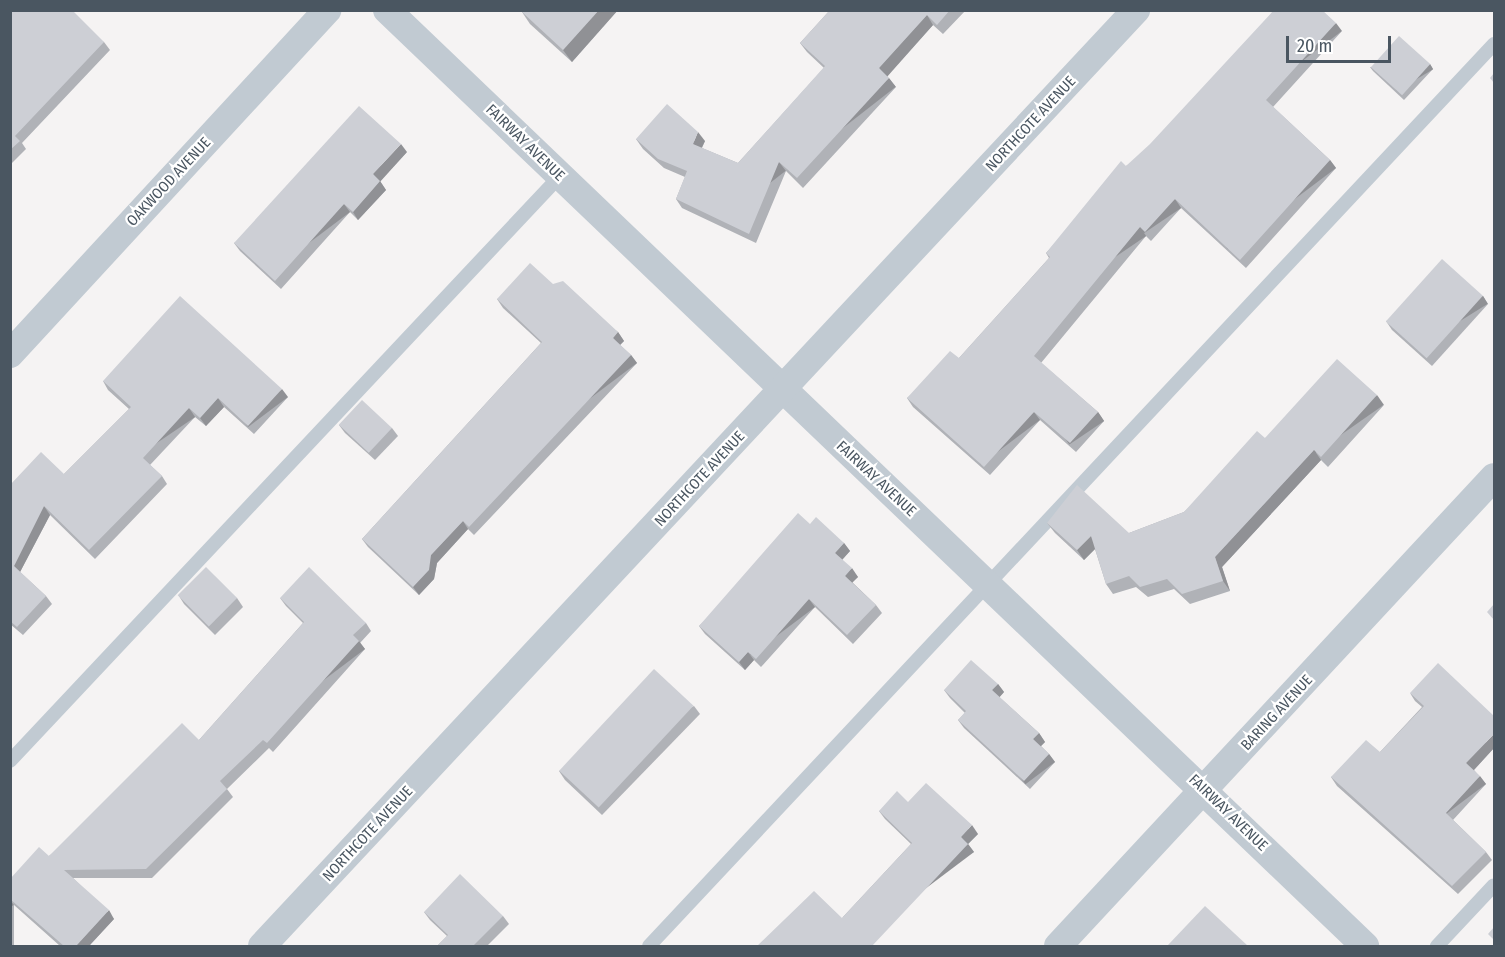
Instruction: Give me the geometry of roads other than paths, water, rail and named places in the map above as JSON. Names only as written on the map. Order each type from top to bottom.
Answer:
[{"type":"street","name":"OAKWOOD AVENUE","points":[[10,354],[327,10]]},
{"type":"street","name":"FAIRWAY AVENUE","points":[[387,10],[1365,946]]},
{"type":"street","name":"NORTHCOTE AVENUE","points":[[262,946],[783,391],[1136,10]]},
{"type":"street","name":"BARING AVENUE","points":[[1058,946],[1205,791],[1494,477]]},
{"type":"lane","points":[[649,946],[1494,44]]},
{"type":"lane","points":[[10,761],[560,176]]},
{"type":"lane","points":[[1437,946],[1494,885]]}]
